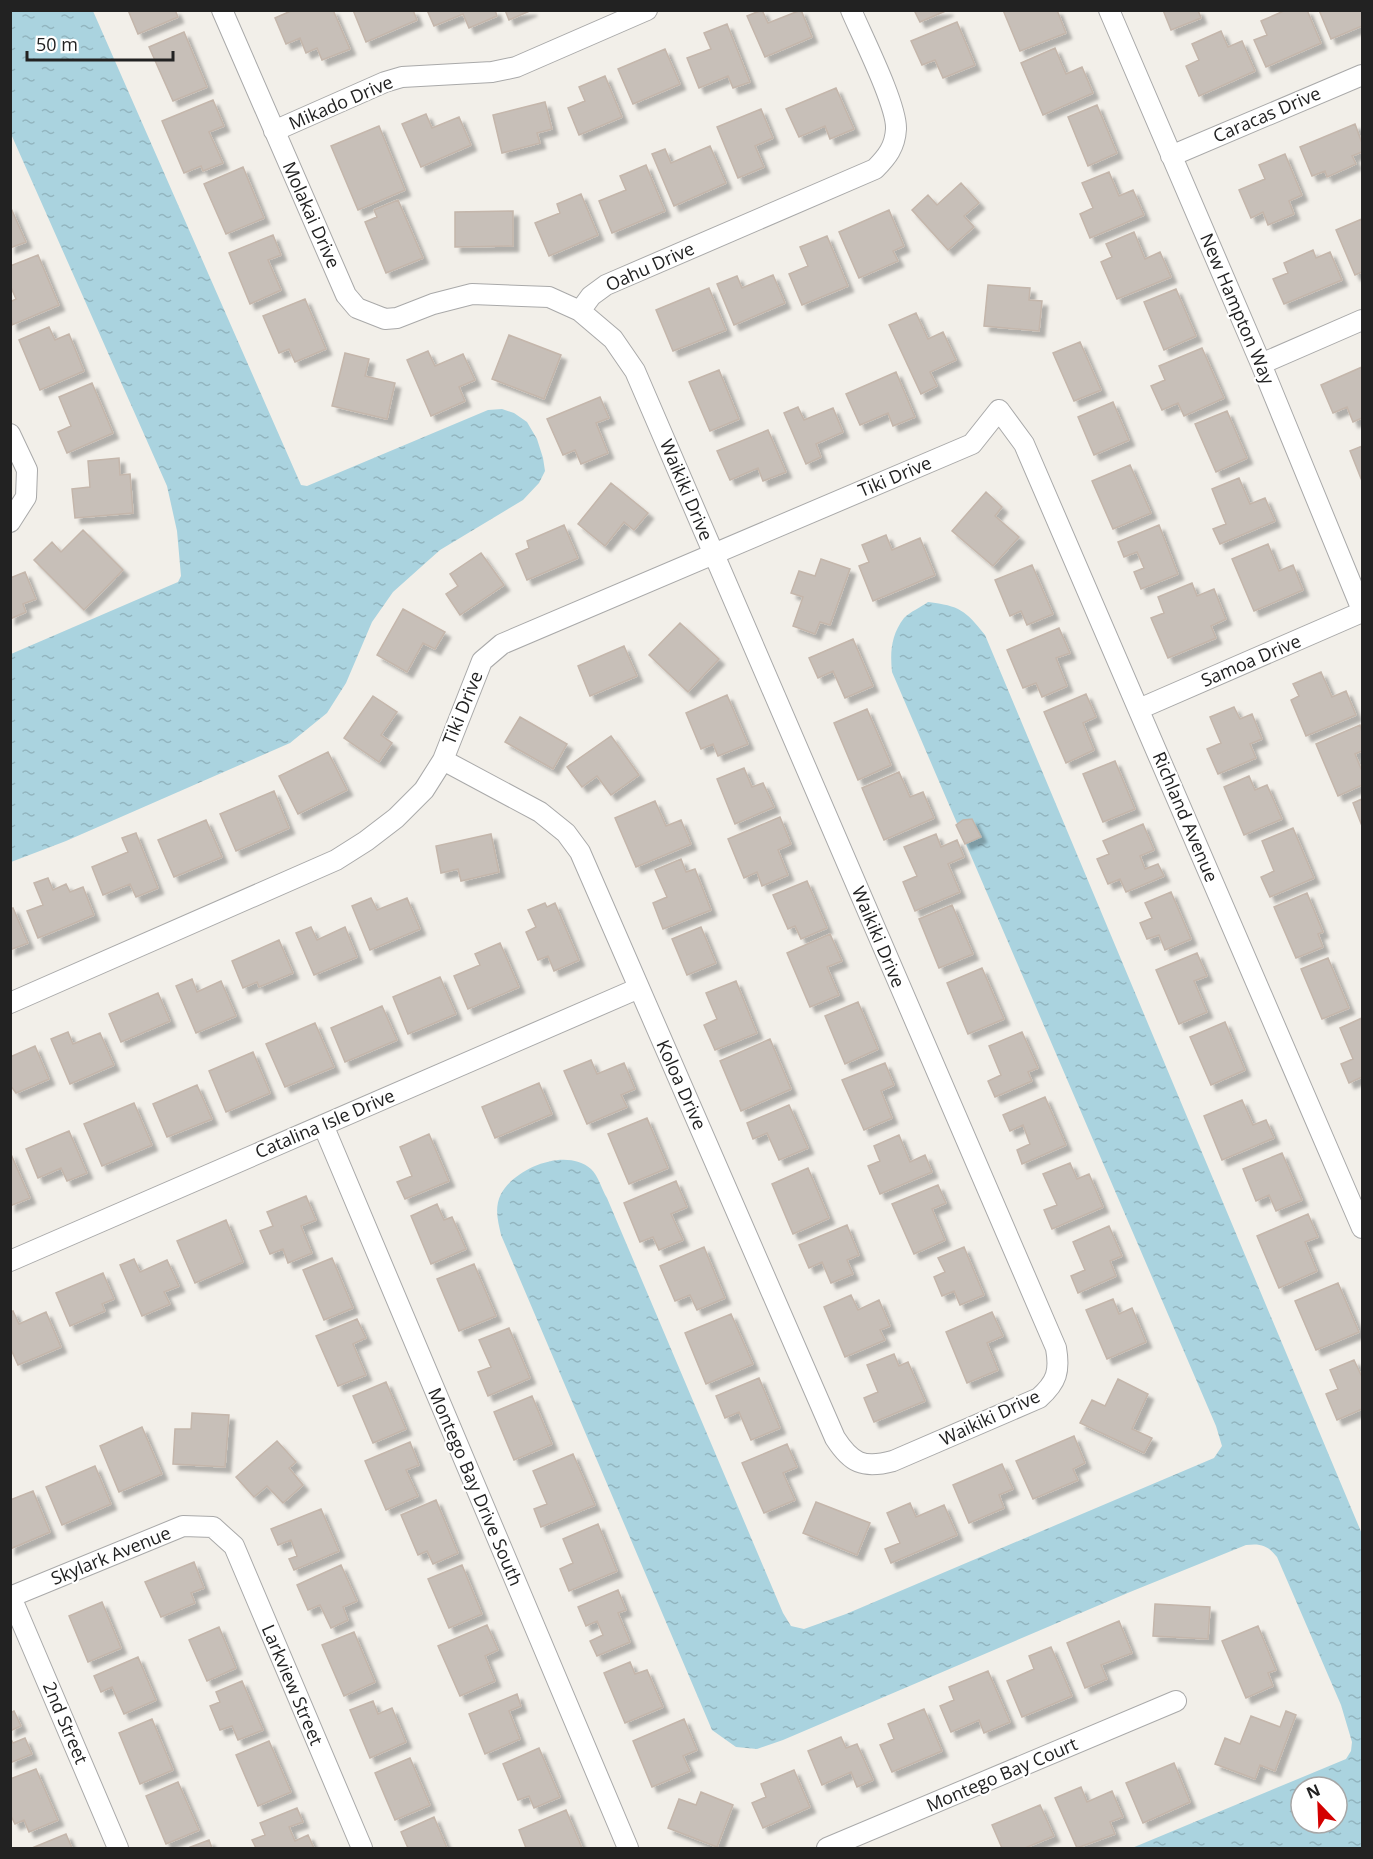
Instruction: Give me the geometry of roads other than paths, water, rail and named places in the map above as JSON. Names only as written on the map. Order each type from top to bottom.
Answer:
[{"type":"street","name":"Molakai Drive","points":[[222,10],[346,295],[357,308],[385,320],[472,294],[549,297],[580,311]]},
{"type":"street","name":"Mikado Drive","points":[[274,131],[385,82],[402,77],[492,72],[516,67],[647,10]]},
{"type":"street","name":"Oahu Drive","points":[[580,311],[591,297],[606,285],[875,169],[891,152],[897,126],[894,115],[851,10]]},
{"type":"street","name":"New Hampton Way","points":[[1109,10],[1261,364],[1362,611]]},
{"type":"street","name":"Caracas Drive","points":[[1171,156],[1362,75]]},
{"type":"street","name":"Waikiki Drive","points":[[580,311],[613,339],[635,372],[1056,1348],[1057,1374],[1050,1388],[1039,1398],[893,1461],[877,1466],[860,1464]]},
{"type":"street","points":[[1261,364],[1362,320]]},
{"type":"street","name":"Tiki Drive","points":[[10,1003],[336,860],[366,841],[396,818],[424,790],[443,760],[482,661],[502,644],[972,444],[999,410]]},
{"type":"street","name":"Richland Avenue","points":[[999,410],[1024,444],[1362,1228]]},
{"type":"street","points":[[10,434],[27,470],[26,497],[10,522]]},
{"type":"street","name":"Samoa Drive","points":[[1139,710],[1362,611]]},
{"type":"street","name":"Koloa Drive","points":[[443,760],[540,812],[566,833],[580,852],[835,1438],[844,1453],[860,1464]]},
{"type":"street","name":"Catalina Isle Drive","points":[[10,1261],[639,988]]},
{"type":"street","name":"Montego Bay Drive South","points":[[323,1125],[628,1848]]},
{"type":"street","name":"Skylark Avenue","points":[[11,1597],[183,1526],[213,1527]]},
{"type":"street","name":"Larkview Street","points":[[213,1527],[234,1546],[362,1848]]},
{"type":"street","name":"2nd Street","points":[[11,1597],[118,1848]]},
{"type":"street","name":"Montego Bay Court","points":[[827,1848],[1176,1701]]},
{"type":"water","points":[[11,10],[93,11],[301,485],[307,486],[488,410],[502,409],[514,413],[527,422],[537,439],[545,471],[539,483],[523,500],[440,550],[393,592],[372,622],[346,683],[327,713],[290,743],[66,841],[11,862],[11,654],[178,582],[181,576],[177,531],[167,486],[11,134]]},
{"type":"water","points":[[928,602],[955,608],[967,615],[985,635],[1362,1534],[1362,1848],[1132,1848],[1289,1783],[1289,1835],[1349,1835],[1349,1775],[1308,1775],[1346,1759],[1351,1751],[1352,1742],[1341,1705],[1277,1557],[1271,1550],[1256,1544],[1246,1545],[1130,1592],[757,1749],[736,1747],[712,1730],[501,1235],[497,1214],[499,1199],[517,1176],[555,1160],[581,1163],[591,1169],[607,1198],[783,1613],[791,1626],[804,1629],[846,1614],[1214,1458],[1222,1446],[1216,1426],[892,672],[891,651],[894,637],[904,618]]}]
